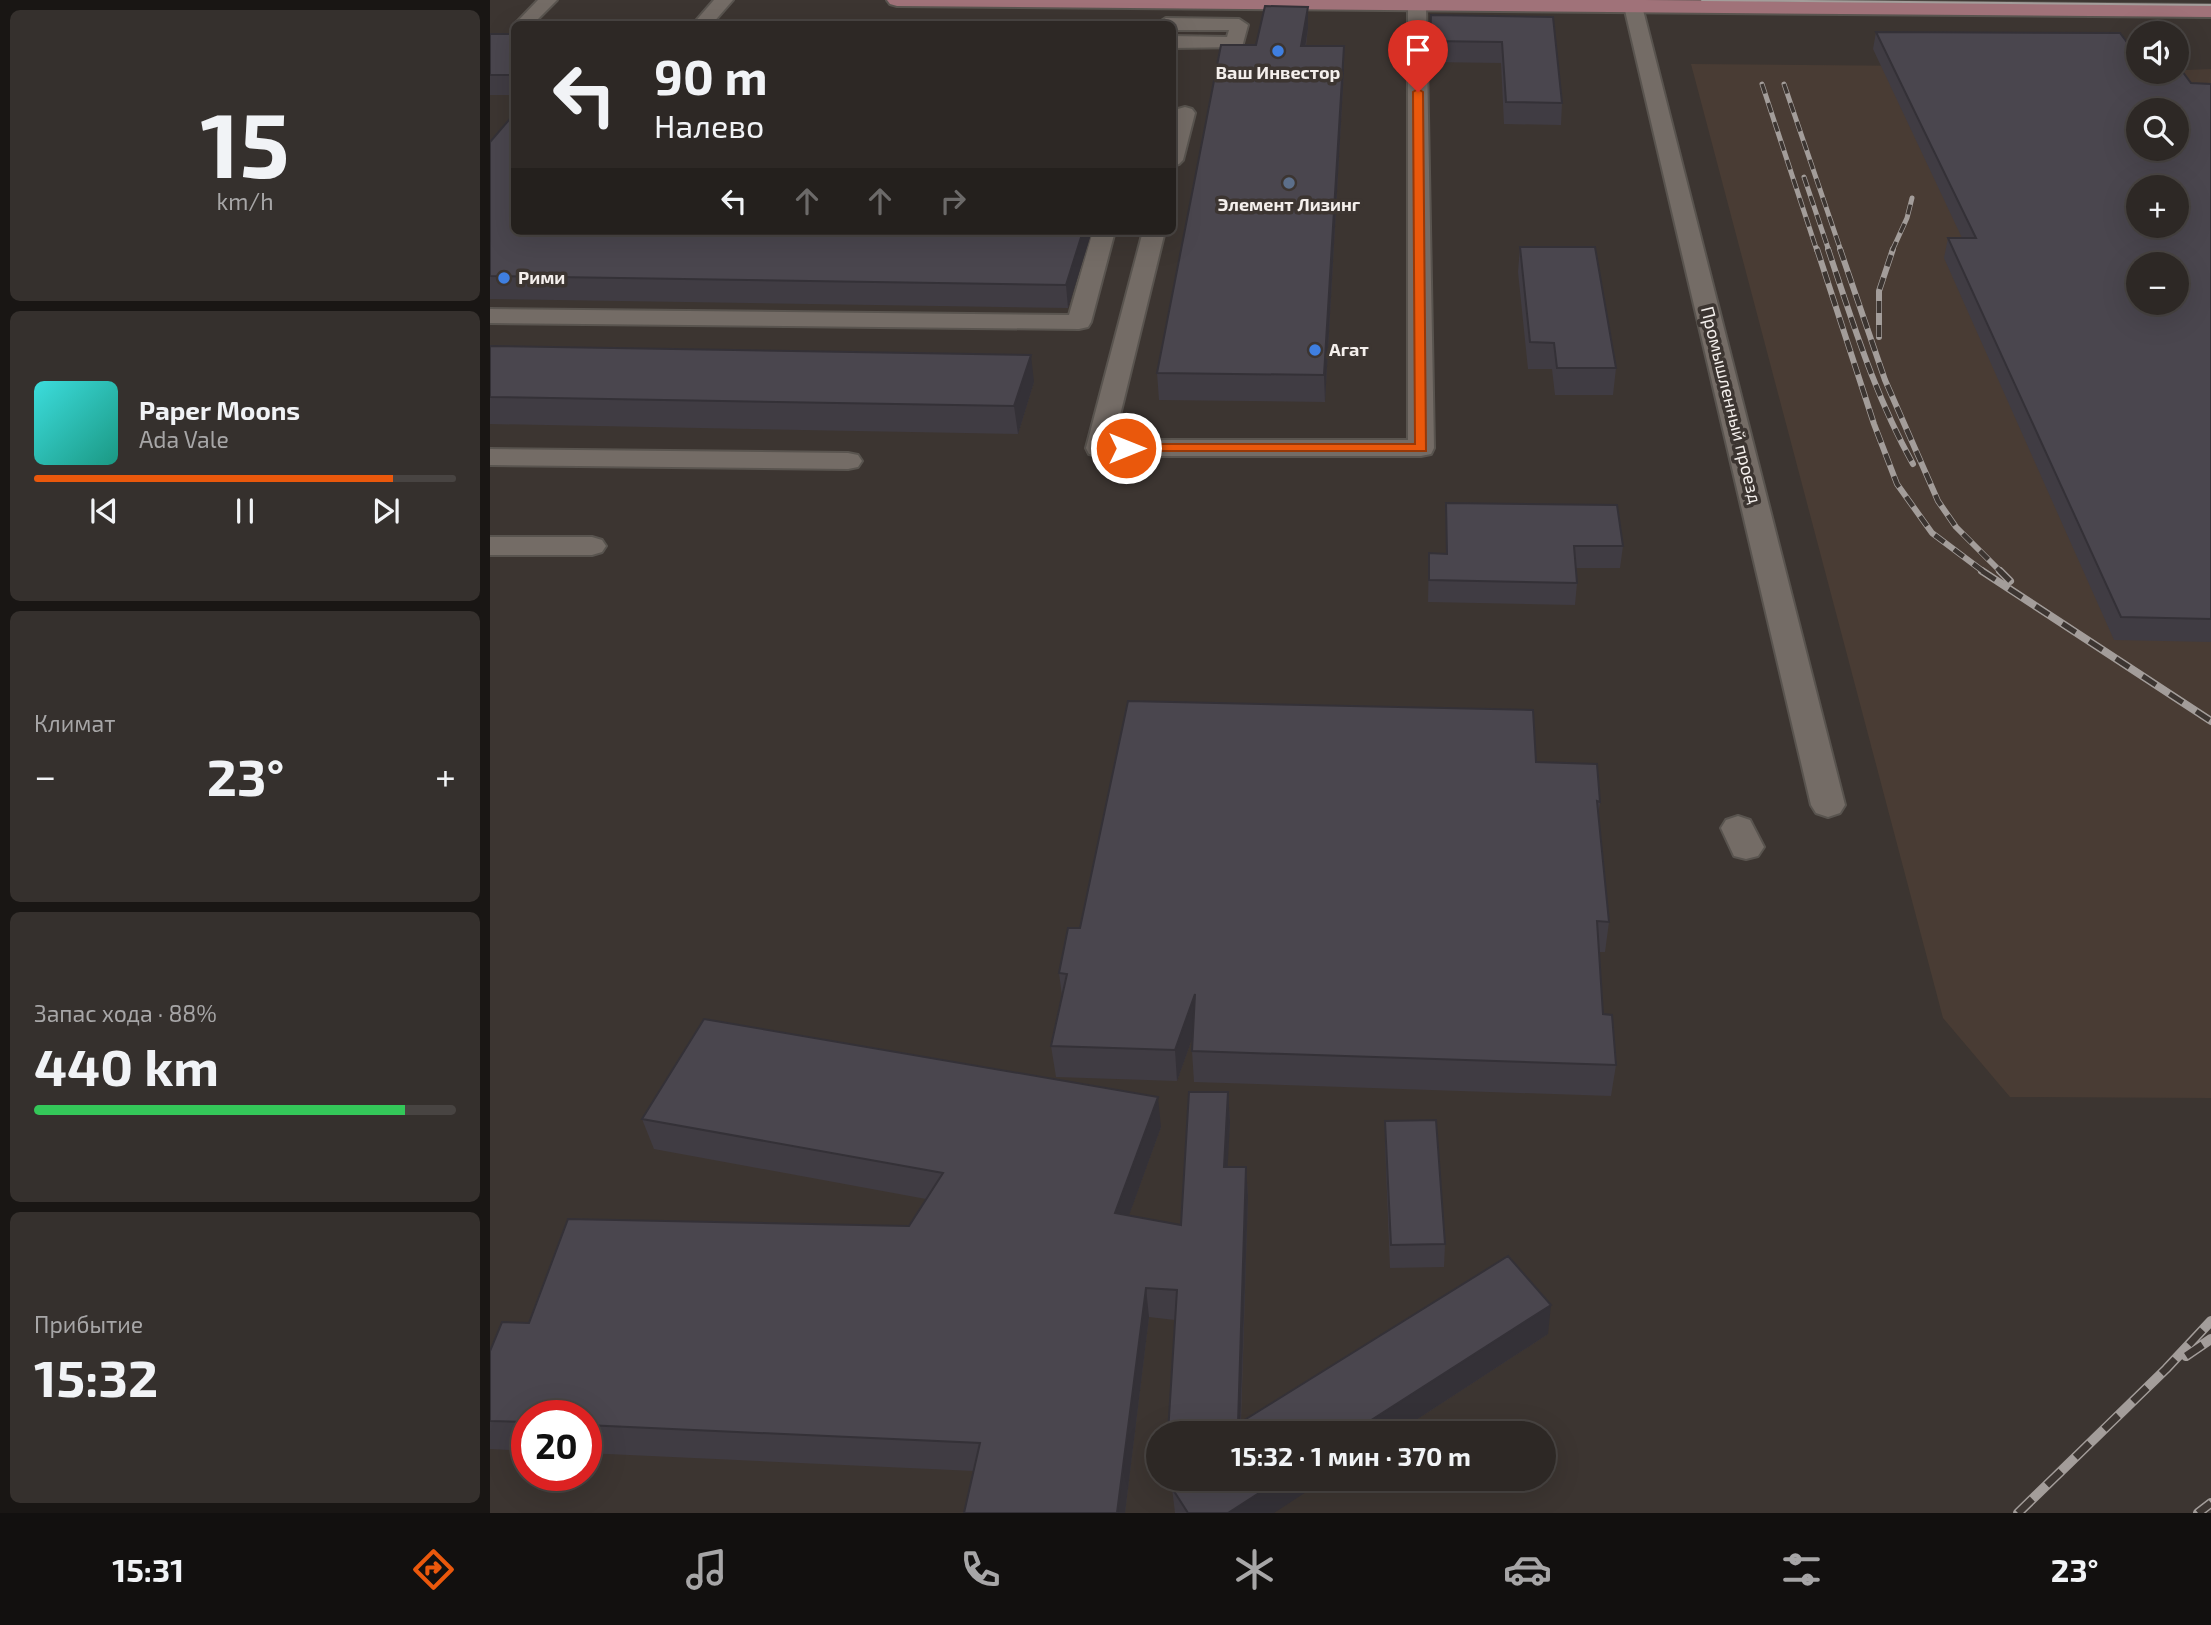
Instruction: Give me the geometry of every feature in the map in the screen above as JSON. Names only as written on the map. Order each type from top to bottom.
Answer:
[{"type":"main road","points":[[897,0],[2211,10]]},
{"type":"lane","points":[[527,21],[548,0]]},
{"type":"lane","points":[[705,21],[724,0]]},
{"type":"lane","points":[[1167,21],[1172,2]]},
{"type":"lane","points":[[1153,235],[1099,448],[1422,448],[1417,4]]},
{"type":"lane","name":"Промышленный проезд","points":[[1633,6],[1828,805]]},
{"type":"lane","points":[[1176,24],[1239,25],[1235,43],[1176,42]]},
{"type":"lane","points":[[1176,146],[1185,113]]},
{"type":"lane","points":[[490,316],[1079,322],[1103,235]]},
{"type":"lane","points":[[490,457],[848,461]]},
{"type":"lane","points":[[490,546],[592,546]]},
{"type":"shaded area","points":[[1691,64],[2126,68],[2126,84],[2189,84],[2189,70],[2211,69],[2211,1098],[2010,1097],[1943,1018]]},
{"type":"building","points":[[1265,6],[1308,7],[1301,46],[1344,46],[1324,375],[1157,373],[1221,45],[1256,45]]},
{"type":"building","points":[[1431,15],[1553,17],[1562,103],[1506,102],[1502,42],[1430,41]]},
{"type":"building","points":[[1876,32],[2120,33],[2126,41],[2126,84],[2189,84],[2189,80],[2191,83],[2211,84],[2211,619],[2121,617],[1948,238],[1976,238]]},
{"type":"building","points":[[490,34],[511,34],[511,75],[490,75]]},
{"type":"building","points":[[511,118],[511,235],[1082,235],[1066,285],[490,276],[490,142]]},
{"type":"building","points":[[1520,247],[1595,247],[1616,368],[1557,368],[1554,343],[1530,342]]},
{"type":"building","points":[[490,346],[1031,355],[1014,406],[490,397]]},
{"type":"building","points":[[1446,503],[1617,505],[1623,546],[1574,546],[1577,583],[1429,580],[1429,553],[1447,554]]},
{"type":"building","points":[[1128,701],[1533,710],[1536,762],[1597,764],[1600,802],[1597,801],[1609,922],[1597,921],[1603,1014],[1612,1015],[1616,1065],[1192,1051],[1195,994],[1175,1050],[1051,1046],[1067,974],[1059,973],[1068,928],[1080,928]]},
{"type":"building","points":[[704,1019],[1158,1097],[1115,1213],[1181,1225],[1189,1092],[1228,1092],[1224,1167],[1246,1167],[1238,1421],[1169,1421],[1177,1290],[1146,1288],[1117,1513],[964,1513],[980,1443],[602,1426],[602,1400],[511,1400],[511,1422],[490,1421],[490,1351],[502,1322],[529,1323],[568,1219],[909,1226],[943,1173],[642,1119]]},
{"type":"building","points":[[1436,1120],[1445,1244],[1391,1245],[1385,1121]]},
{"type":"building","points":[[1508,1256],[1551,1305],[1370,1421],[1243,1421]]},
{"type":"building","points":[[1174,1491],[1262,1491],[1228,1513],[1188,1513]]},
{"type":"tram line","points":[[1702,0],[2211,5]]},
{"type":"railway","points":[[1762,84],[1817,251]]},
{"type":"railway","points":[[1784,84],[1841,251]]},
{"type":"railway","points":[[1804,177],[1829,251]]},
{"type":"railway","points":[[1892,251],[1907,218],[1912,198]]},
{"type":"railway","points":[[1817,249],[1874,424],[1897,484],[1932,533],[1984,572]]},
{"type":"railway","points":[[1828,249],[1876,386],[1913,464]]},
{"type":"railway","points":[[1840,249],[1885,380],[1938,501],[1956,527],[2010,581]]},
{"type":"railway","points":[[1879,337],[1879,291],[1893,249]]},
{"type":"railway","points":[[1982,571],[2211,721]]},
{"type":"railway","points":[[2018,1513],[2166,1369],[2211,1321]]},
{"type":"railway","points":[[2186,1356],[2211,1339]]},
{"type":"railway","points":[[2198,1513],[2211,1503]]},
{"type":"place","name":"Ваш Инвестор","points":[[1278,51]]},
{"type":"place","name":"Элемент Лизинг","points":[[1289,183]]},
{"type":"place","name":"Рими","points":[[504,278]]},
{"type":"place","name":"Агат","points":[[1315,350]]},
{"type":"route","points":[[1126,448],[1422,448],[1418,92]]}]
